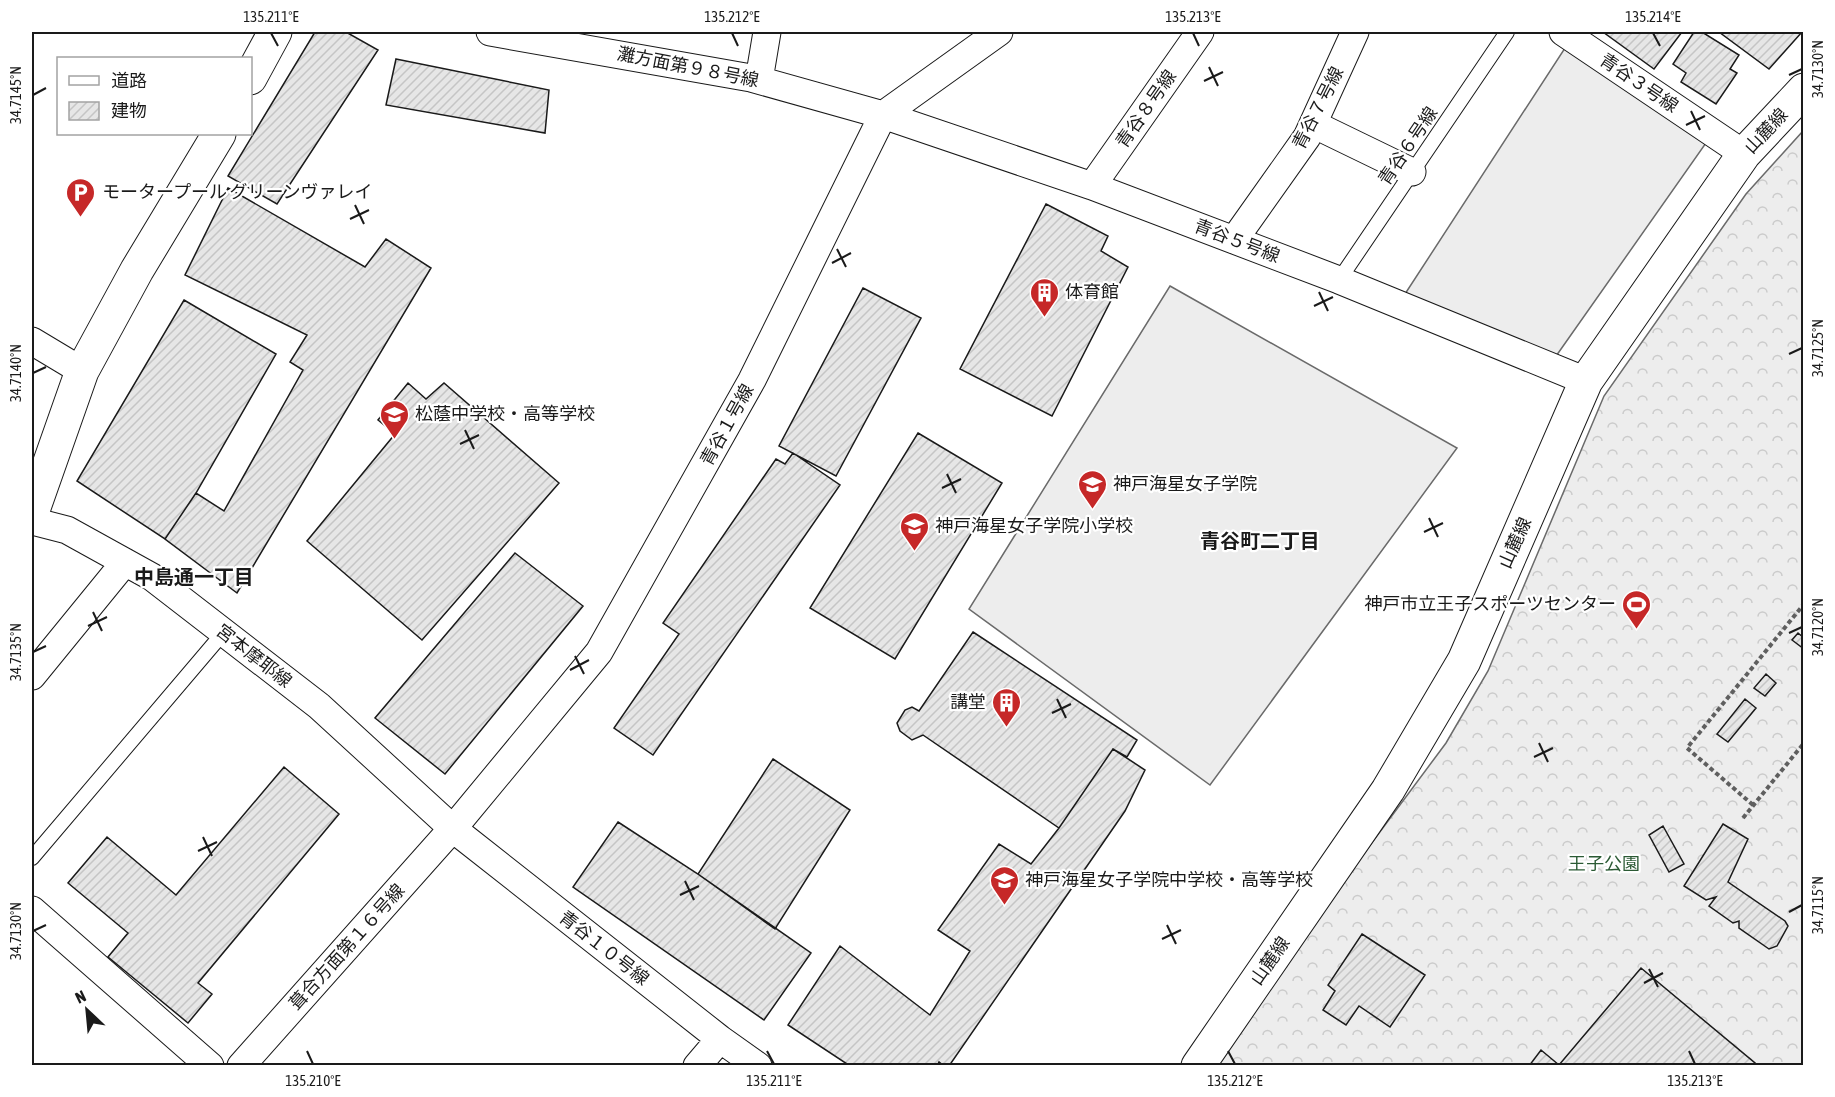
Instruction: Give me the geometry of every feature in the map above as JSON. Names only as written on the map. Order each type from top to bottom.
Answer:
[{"type":"main road","points":[[252,74],[275,32]]},
{"type":"main road","name":"山麓線","points":[[1198,1065],[1388,790],[1464,661],[1586,381],[1744,154],[1803,90]]},
{"type":"main road","points":[[32,513],[82,371],[137,270],[218,135]]},
{"type":"street","name":"灘方面第９８号線","points":[[490,32],[759,80],[883,115]]},
{"type":"street","points":[[759,80],[767,32]]},
{"type":"street","name":"青谷１号線","points":[[452,828],[599,652],[752,380],[883,115],[999,32]]},
{"type":"street","name":"青谷８号線","points":[[1092,186],[1200,32]]},
{"type":"street","name":"青谷７号線","points":[[1234,240],[1307,137],[1355,32]]},
{"type":"street","name":"青谷３号線","points":[[1563,32],[1744,154]]},
{"type":"street","name":"青谷５号線","points":[[883,115],[1092,186],[1339,280],[1586,381]]},
{"type":"street","points":[[1313,124],[1412,172]]},
{"type":"street","points":[[32,341],[82,371]]},
{"type":"street","name":"宮本摩耶線","points":[[32,521],[67,531],[152,577],[319,706],[452,828]]},
{"type":"street","points":[[32,676],[125,562]]},
{"type":"street","name":"青谷１０号線","points":[[452,828],[720,1039],[759,1065]]},
{"type":"street","name":"葺合方面第１６号線","points":[[242,1065],[452,828]]},
{"type":"street","points":[[32,910],[210,1065]]},
{"type":"street","points":[[697,1065],[720,1039]]},
{"type":"lane","name":"青谷６号線","points":[[1339,280],[1507,32]]},
{"type":"lane","points":[[32,858],[224,632]]},
{"type":"path","points":[[1753,805],[1687,748],[1803,604]]},
{"type":"path","points":[[1743,818],[1803,743]]},
{"type":"shaded area","points":[[1565,48],[1706,143],[1554,359],[1405,294]]},
{"type":"shaded area","points":[[1170,286],[1457,448],[1210,785],[969,609]]},
{"type":"green space","name":"王子公園","points":[[1803,131],[1803,1065],[1206,1066],[1446,743],[1488,671],[1604,396],[1746,194]]},
{"type":"building","points":[[315,32],[346,32],[378,50],[277,204],[228,176]]},
{"type":"building","points":[[1603,32],[1682,32],[1654,69]]},
{"type":"building","points":[[1694,32],[1702,32],[1739,55],[1730,69],[1737,73],[1716,104],[1681,82],[1686,73],[1673,64]]},
{"type":"building","points":[[1719,32],[1802,32],[1769,69]]},
{"type":"building","points":[[396,59],[549,90],[545,133],[386,105]]},
{"type":"building","points":[[228,188],[365,267],[386,239],[431,268],[237,593],[165,539],[196,493],[224,511],[303,370],[290,362],[307,335],[185,275]]},
{"type":"building","name":"体育館","points":[[1046,204],[1108,236],[1101,251],[1128,267],[1052,416],[960,369]]},
{"type":"building","points":[[863,288],[921,318],[836,476],[779,446]]},
{"type":"building","points":[[184,300],[276,354],[196,493],[165,539],[77,481]]},
{"type":"building","points":[[408,383],[426,399],[444,383],[559,483],[422,640],[307,541],[395,434],[378,420]]},
{"type":"building","points":[[918,433],[1002,483],[895,659],[810,608]]},
{"type":"building","points":[[793,453],[840,485],[653,755],[614,728],[679,634],[663,623],[776,459],[785,464]]},
{"type":"building","points":[[515,553],[583,606],[445,774],[375,718]]},
{"type":"building","name":"講堂","points":[[973,632],[1137,740],[1127,757],[1113,749],[1059,828],[923,735],[912,740],[900,731],[897,723],[905,710],[912,707],[919,711]]},
{"type":"building","points":[[1798,633],[1804,638],[1804,649],[1792,640]]},
{"type":"building","points":[[1766,674],[1776,683],[1765,696],[1754,688]]},
{"type":"building","points":[[1745,699],[1756,708],[1728,742],[1717,734]]},
{"type":"building","points":[[1113,749],[1145,770],[1125,811],[949,1066],[944,1066],[939,1062],[937,1066],[850,1066],[788,1025],[840,946],[930,1015],[970,951],[938,930],[999,844],[1031,864],[1059,828]]},
{"type":"building","points":[[773,759],[850,810],[775,929],[698,874]]},
{"type":"building","points":[[284,767],[339,814],[198,983],[212,994],[188,1023],[108,957],[128,933],[68,883],[107,837],[176,895]]},
{"type":"building","points":[[618,822],[698,874],[811,953],[764,1020],[573,887]]},
{"type":"building","points":[[1723,824],[1748,839],[1728,882],[1785,921],[1788,926],[1777,946],[1769,949],[1739,928],[1739,921],[1733,923],[1709,906],[1716,897],[1706,900],[1684,886]]},
{"type":"building","points":[[1663,826],[1684,864],[1669,872],[1649,835]]},
{"type":"building","points":[[1362,934],[1425,975],[1390,1027],[1359,1006],[1346,1025],[1323,1010],[1335,991],[1328,985]]},
{"type":"building","points":[[1641,968],[1755,1063],[1753,1066],[1529,1066],[1541,1050],[1559,1065]]},
{"type":"place","name":"モータープール グリーンヴァレイ","points":[[81,218]]},
{"type":"place","name":"体育館","points":[[1044,318]]},
{"type":"place","name":"松蔭中学校・高等学校","points":[[394,440]]},
{"type":"place","name":"神戸海星女子学院","points":[[1092,510]]},
{"type":"place","name":"神戸海星女子学院小学校","points":[[914,552]]},
{"type":"place","name":"神戸市立王子スポーツセンター","points":[[1637,630]]},
{"type":"place","name":"講堂","points":[[1007,728]]},
{"type":"place","name":"神戸海星女子学院中学校・高等学校","points":[[1004,906]]},
{"type":"district","name":"青谷町二丁目","points":[[1260,541]]},
{"type":"district","name":"中島通一丁目","points":[[194,577]]}]
